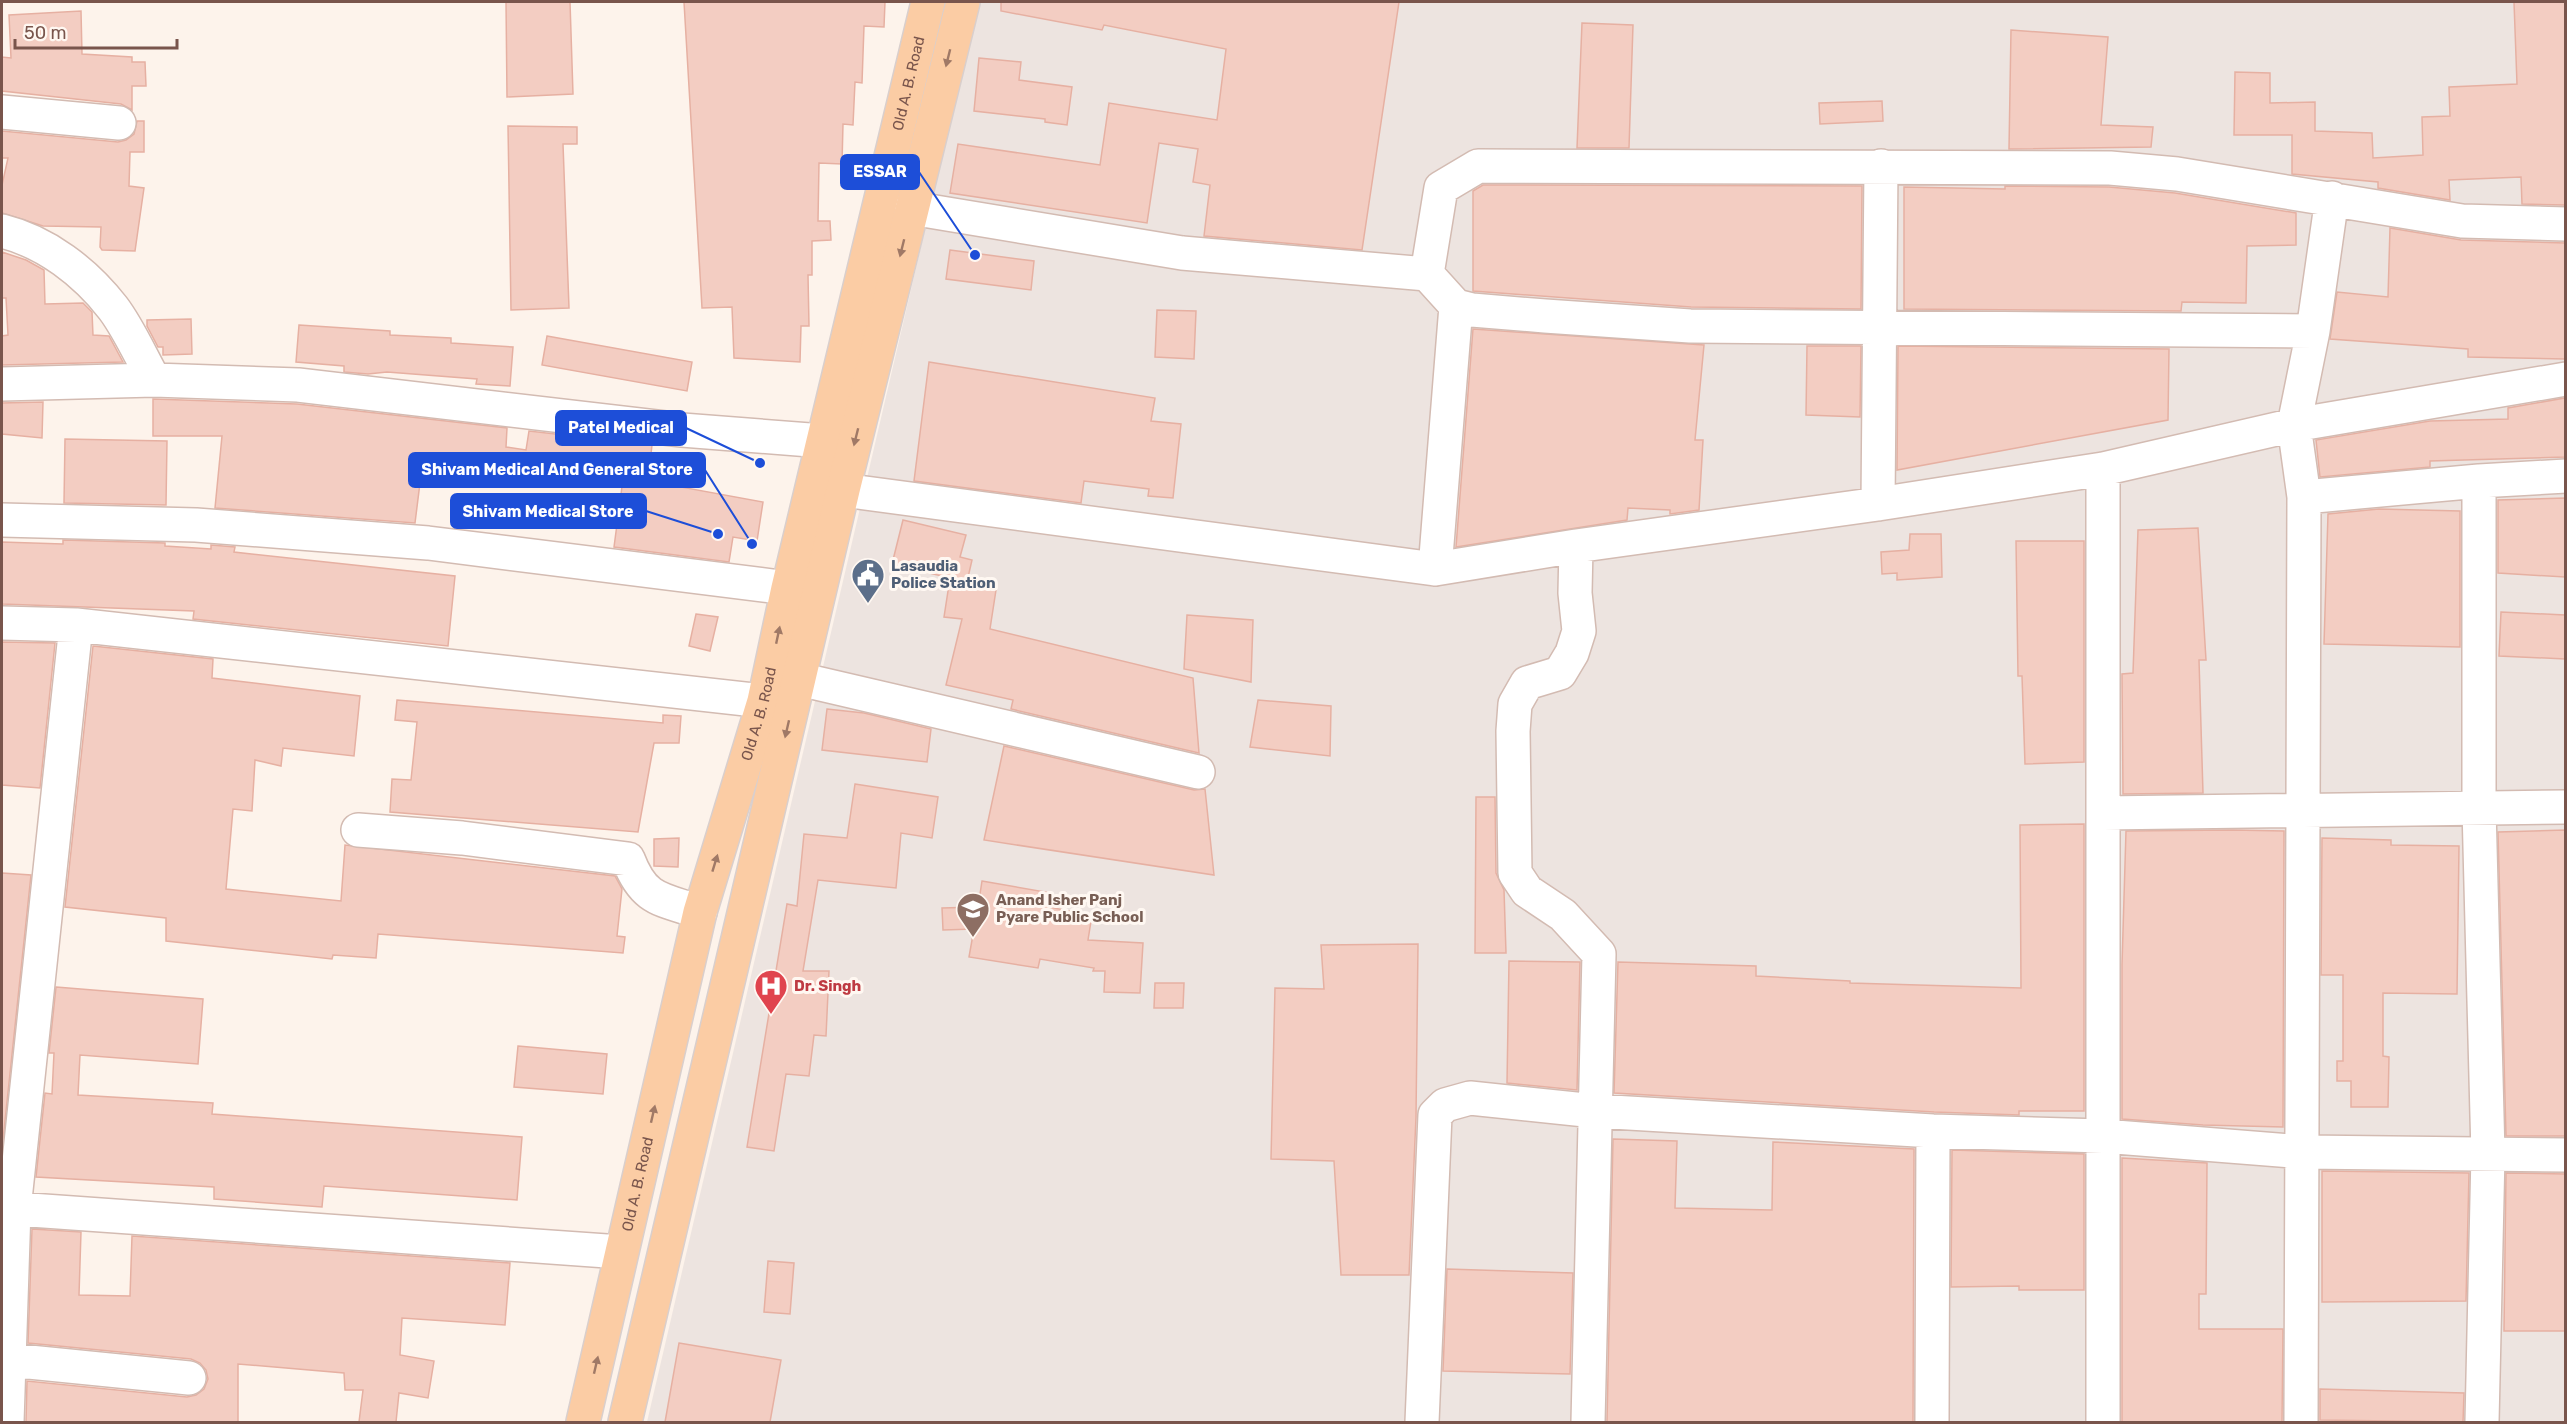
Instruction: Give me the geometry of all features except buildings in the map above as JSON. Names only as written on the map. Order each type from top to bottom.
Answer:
[{"type":"main road","name":"Old A. B. Road","points":[[583,1422],[700,912],[764,701],[788,588],[928,2]]},
{"type":"main road","name":"Old A. B. Road","points":[[625,1422],[843,490],[963,2]]},
{"type":"street","points":[[2,112],[118,123]]},
{"type":"street","points":[[1427,274],[1441,188],[1478,166],[2110,168],[2177,174],[2462,221],[2565,224]]},
{"type":"street","points":[[1878,504],[1881,166]]},
{"type":"street","points":[[2301,1422],[2304,1152],[2304,497],[2294,425],[2313,331],[2332,198]]},
{"type":"street","points":[[911,208],[1182,253],[1427,274],[1456,306],[1472,310],[1690,326],[2313,331]]},
{"type":"street","points":[[2,231],[49,249],[85,278],[114,309],[154,380]]},
{"type":"street","points":[[1435,569],[1456,306]]},
{"type":"street","points":[[843,490],[1435,569],[1576,546],[1878,504],[2103,469],[2294,425],[2565,379]]},
{"type":"street","points":[[2,384],[154,380],[298,386],[682,430],[823,441]]},
{"type":"street","points":[[2103,469],[2103,1422]]},
{"type":"street","points":[[2304,497],[2479,481],[2565,476]]},
{"type":"street","points":[[2479,481],[2480,808],[2488,1154],[2482,1422]]},
{"type":"street","points":[[2,520],[196,525],[428,543],[788,588]]},
{"type":"street","points":[[1576,546],[1575,593],[1579,631],[1572,653],[1560,673],[1527,683],[1515,704],[1513,841],[1515,873],[1527,891],[1563,915],[1599,954],[1587,1422]]},
{"type":"street","points":[[2,623],[76,625],[764,701]]},
{"type":"street","points":[[7,1422],[8,1209],[76,625]]},
{"type":"street","points":[[799,679],[1198,772]]},
{"type":"street","points":[[2103,813],[2565,807]]},
{"type":"street","points":[[358,830],[462,838],[628,859],[639,884],[651,896],[700,912]]},
{"type":"street","points":[[1422,1422],[1435,1115],[1445,1105],[1470,1098],[1594,1111],[1933,1131],[2103,1136],[2304,1152],[2565,1155]]},
{"type":"street","points":[[1932,1422],[1933,1131]]},
{"type":"street","points":[[8,1209],[621,1252]]},
{"type":"street","points":[[9,1360],[189,1378]]},
{"type":"shaded area","points":[[978,2],[2565,2],[2565,1422],[647,1422]]},
{"type":"place","name":"ESSAR","points":[[975,255]]},
{"type":"place","name":"Patel Medical","points":[[760,463]]},
{"type":"place","name":"Shivam Medical Store","points":[[718,534]]},
{"type":"place","name":"Shivam Medical And General Store","points":[[752,544]]},
{"type":"place","name":"Lasaudia Police Station","points":[[868,604]]},
{"type":"place","name":"Anand Isher Panj Pyare Public School","points":[[973,938]]},
{"type":"place","name":"Dr. Singh","points":[[771,1015]]}]
